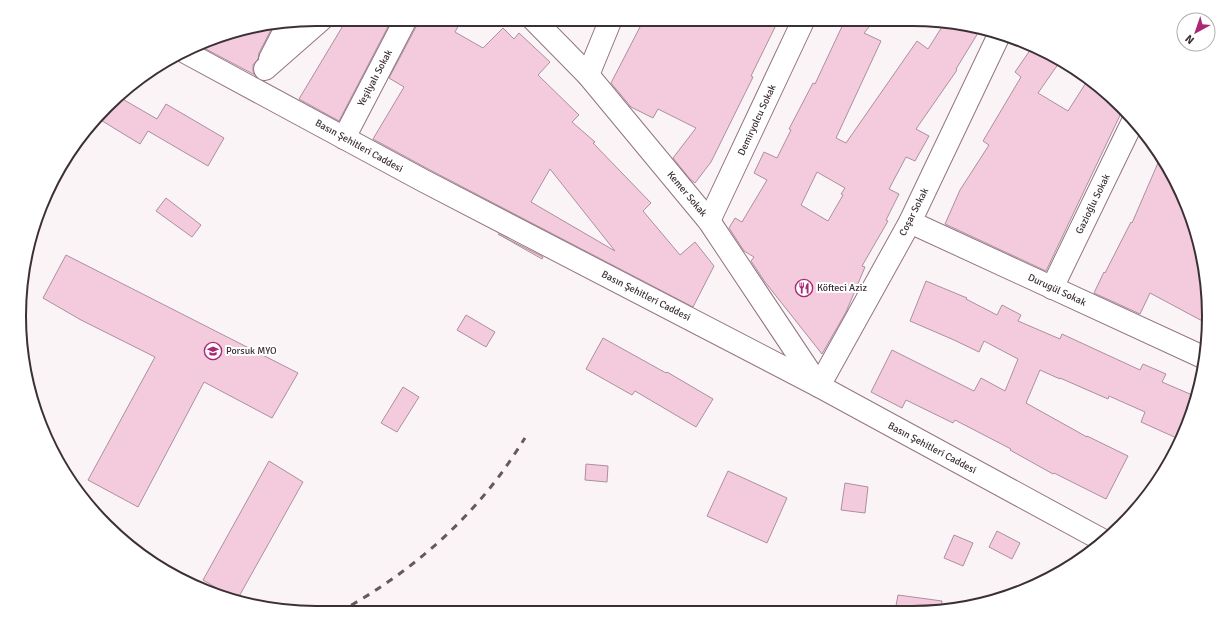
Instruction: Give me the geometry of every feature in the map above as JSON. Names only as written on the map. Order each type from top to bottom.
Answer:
[{"type":"street","points":[[265,69],[314,26]]},
{"type":"street","name":"Yeşilyalı Sokak","points":[[344,138],[402,26]]},
{"type":"street","name":"Kemer Sokak","points":[[540,26],[588,75],[709,221],[819,386]]},
{"type":"street","points":[[588,75],[608,26]]},
{"type":"street","name":"Demiryolcu Sokak","points":[[709,221],[801,26]]},
{"type":"street","points":[[254,88],[286,28]]},
{"type":"street","name":"Coşar Sokak","points":[[819,386],[910,222],[997,39]]},
{"type":"street","name":"Basın Şehitleri Caddesi","points":[[190,55],[424,181],[819,386],[1098,538]]},
{"type":"street","name":"Gazioğlu Sokak","points":[[1052,288],[1131,126]]},
{"type":"street","name":"Durugül Sokak","points":[[910,222],[1200,356]]},
{"type":"building","points":[[343,26],[388,26],[339,121],[299,99]]},
{"type":"building","points":[[416,26],[458,26],[455,32],[483,48],[503,28],[514,39],[519,33],[550,62],[538,75],[579,115],[572,122],[595,142],[593,143],[651,203],[643,211],[680,255],[695,242],[714,266],[693,307],[373,139],[404,87],[389,78]],"holes":[[[550,169],[615,251],[531,202]]]},
{"type":"building","points":[[640,26],[776,26],[751,76],[753,77],[711,162],[695,183],[673,158],[696,128],[658,109],[653,118],[631,107],[611,83]]},
{"type":"building","points":[[842,26],[870,26],[864,33],[881,41],[836,138],[846,143],[917,41],[928,49],[942,28],[977,34],[956,69],[957,70],[916,129],[929,136],[915,161],[906,157],[889,189],[899,194],[886,220],[888,221],[862,266],[865,267],[846,312],[822,354],[765,282],[751,261],[754,257],[744,251],[729,228],[735,218],[742,222],[767,180],[754,173],[764,152],[777,158],[791,130],[789,129],[813,83],[815,84]],"holes":[[[817,172],[845,188],[841,194],[843,195],[828,221],[801,205]]]},
{"type":"building","points":[[271,29],[259,53],[258,59],[253,65],[255,75],[204,48],[223,41]]},
{"type":"building","points":[[1029,51],[1057,65],[1038,93],[1068,111],[1085,84],[1120,115],[1046,271],[945,224],[960,190],[989,145],[983,141],[1021,77],[1015,72]]},
{"type":"building","points":[[123,100],[157,119],[166,104],[224,138],[208,166],[148,131],[140,144],[102,121]]},
{"type":"building","points":[[1158,163],[1180,205],[1192,241],[1200,278],[1202,321],[1150,293],[1140,314],[1094,293],[1131,222],[1132,223]]},
{"type":"building","points":[[166,198],[201,225],[192,237],[156,211]]},
{"type":"building","points":[[498,234],[543,257],[542,259]]},
{"type":"building","points":[[66,255],[298,373],[272,418],[204,382],[138,507],[88,480],[155,357],[81,320],[43,298]]},
{"type":"building","points":[[926,281],[967,298],[966,299],[997,315],[1002,305],[1021,315],[1018,321],[1060,339],[1062,334],[1140,370],[1143,364],[1166,374],[1162,382],[1191,394],[1187,409],[1175,437],[1141,422],[1145,412],[1109,396],[1108,399],[1040,370],[1026,403],[1087,437],[1128,456],[1106,499],[1054,473],[1053,474],[1010,450],[1011,449],[955,420],[953,423],[906,400],[902,408],[871,392],[892,350],[974,391],[981,378],[1005,391],[1018,359],[984,341],[979,352],[910,321]]},
{"type":"building","points":[[466,315],[495,332],[486,347],[457,330]]},
{"type":"building","points":[[603,338],[666,373],[667,372],[713,399],[696,427],[635,391],[632,395],[586,369]]},
{"type":"building","points":[[403,387],[419,397],[397,432],[381,423]]},
{"type":"building","points":[[269,461],[303,482],[239,596],[219,590],[203,580]]},
{"type":"building","points":[[586,464],[608,466],[607,482],[585,480]]},
{"type":"building","points":[[728,471],[787,498],[767,543],[707,516]]},
{"type":"building","points":[[845,483],[868,487],[865,513],[841,510]]},
{"type":"building","points":[[997,531],[1020,543],[1012,559],[989,547]]},
{"type":"building","points":[[954,535],[973,543],[963,566],[944,558]]},
{"type":"building","points":[[898,595],[942,601],[942,604],[896,606]]},
{"type":"railway","points":[[350,606],[405,570],[445,537],[481,499],[501,474],[525,438]]},
{"type":"place","name":"Köfteci Aziz","points":[[804,288]]},
{"type":"place","name":"Porsuk MYO","points":[[213,351]]}]
